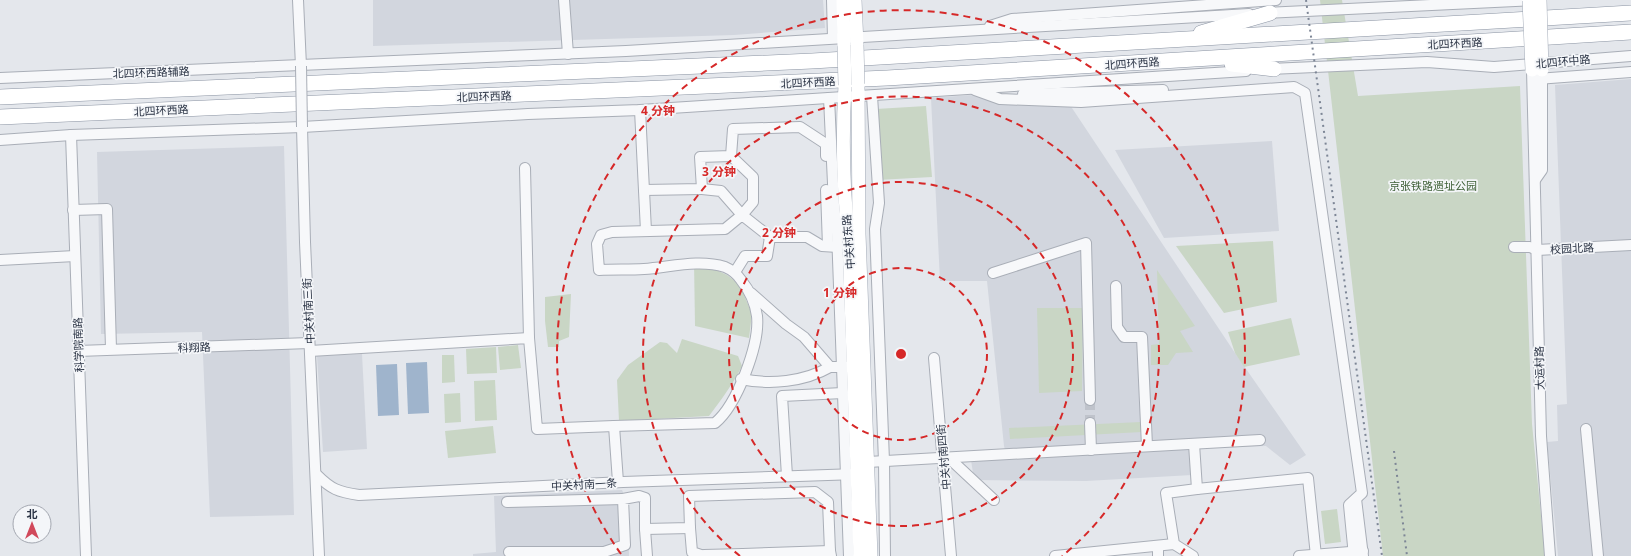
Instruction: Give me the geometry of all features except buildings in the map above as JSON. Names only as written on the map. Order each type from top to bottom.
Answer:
[{"type":"highway","points":[[1175,40],[1273,6]]},
{"type":"highway","name":"北四环西路","points":[[0,97],[812,61],[1631,13]]},
{"type":"highway","name":"北四环西路","points":[[0,117],[816,81],[1187,60],[1631,32]]},
{"type":"highway","points":[[1187,60],[1274,68]]},
{"type":"highway","points":[[0,128],[71,114]]},
{"type":"main road","name":"中关村东路","points":[[843,0],[851,91],[859,234],[871,556]]},
{"type":"main road","name":"中关村东路","points":[[847,41],[855,0]]},
{"type":"main road","name":"大运村路","points":[[1530,0],[1537,74]]},
{"type":"main road","points":[[1537,74],[1540,0]]},
{"type":"main road","name":"中关村东路","points":[[851,91],[842,113],[845,206],[849,242],[848,367],[852,474],[860,556]]},
{"type":"street","name":"中关村南三街","points":[[298,0],[305,242],[319,556]]},
{"type":"street","points":[[564,0],[568,54]]},
{"type":"street","name":"中关村东路","points":[[832,0],[847,41]]},
{"type":"street","points":[[1416,0],[1432,5]]},
{"type":"street","points":[[975,31],[1012,19],[1273,6],[1432,5],[1534,0]]},
{"type":"street","points":[[301,66],[847,41],[1273,6]]},
{"type":"street","name":"北四环中路","points":[[1494,67],[1631,56]]},
{"type":"street","name":"北四环西路","points":[[71,135],[302,127],[528,114],[640,110],[829,98],[851,91],[872,96],[1274,68],[1427,62],[1494,67]]},
{"type":"street","name":"北四环西路辅路","points":[[0,78],[301,66]]},
{"type":"street","points":[[1537,74],[1631,72]]},
{"type":"street","name":"大运村路","points":[[1537,74],[1542,170],[1535,180],[1541,436],[1550,556]]},
{"type":"street","points":[[1006,86],[1012,94],[1214,88],[1240,90]]},
{"type":"street","points":[[972,89],[1000,99],[1081,102],[1294,87],[1305,93],[1362,494],[1349,505],[1358,553],[1299,556]]},
{"type":"street","points":[[872,96],[878,203],[875,229],[886,556]]},
{"type":"street","name":"中关村东路","points":[[829,98],[834,205],[833,247],[848,367],[843,393],[852,474],[849,556]]},
{"type":"street","points":[[640,110],[646,231]]},
{"type":"street","points":[[644,190],[702,189],[721,191],[742,215],[770,237],[807,237],[822,246],[833,247],[826,144],[800,127],[733,129],[731,156]]},
{"type":"street","points":[[0,140],[71,135]]},
{"type":"street","name":"科学院南路","points":[[71,135],[86,556]]},
{"type":"street","points":[[702,189],[700,157],[731,156],[753,177],[753,202],[742,215],[725,229],[612,232],[601,235],[598,244],[599,270],[645,269],[704,262],[727,268],[735,272],[751,292],[786,324],[804,337],[830,368]]},
{"type":"street","points":[[526,168],[529,338],[537,429],[715,423],[724,416],[742,379],[754,348],[757,317],[751,292]]},
{"type":"street","points":[[74,210],[107,209],[111,349]]},
{"type":"street","points":[[735,272],[745,256],[767,256],[770,237]]},
{"type":"street","points":[[993,273],[1086,243],[1090,400]]},
{"type":"street","name":"校园北路","points":[[1514,247],[1530,247],[1537,250],[1631,245]]},
{"type":"street","points":[[0,260],[75,256]]},
{"type":"street","points":[[1116,286],[1117,327],[1124,337],[1142,337],[1147,446]]},
{"type":"street","name":"科翔路","points":[[78,351],[111,349],[309,347],[529,338]]},
{"type":"street","name":"中关村南四街","points":[[934,358],[946,458],[951,556]]},
{"type":"street","points":[[742,379],[760,383],[792,380],[820,373],[830,368],[848,367]]},
{"type":"street","points":[[787,476],[782,396],[843,393]]},
{"type":"street","points":[[1090,423],[1091,450]]},
{"type":"street","points":[[509,552],[604,554],[625,545],[627,498],[620,482],[614,426]]},
{"type":"street","points":[[1586,430],[1598,556]]},
{"type":"street","points":[[868,462],[1260,440]]},
{"type":"street","points":[[1194,444],[1198,489]]},
{"type":"street","points":[[946,458],[994,500]]},
{"type":"street","name":"中关村南一条","points":[[316,474],[328,486],[340,493],[359,495],[620,482],[852,474]]},
{"type":"street","points":[[1193,556],[1174,544],[1166,493],[1308,478],[1316,555]]},
{"type":"street","points":[[815,492],[828,502],[830,554],[704,555],[692,552],[690,528],[688,496],[815,492]]},
{"type":"street","points":[[507,502],[644,498],[647,556]]},
{"type":"street","points":[[645,529],[690,528]]},
{"type":"street","points":[[1056,556],[1158,551],[1174,544]]},
{"type":"shaded area","points":[[373,0],[823,0],[825,28],[734,35],[373,46]]},
{"type":"shaded area","points":[[1631,79],[1631,556],[1558,556],[1547,442],[1558,441],[1557,405],[1567,404],[1555,85]]},
{"type":"shaded area","points":[[972,95],[1001,103],[1070,105],[1235,353],[1306,455],[1290,465],[1266,446],[1195,448],[1192,475],[1086,481],[974,480],[971,460],[1007,458],[1004,446],[987,281],[940,281],[931,98]]},
{"type":"shaded area","points":[[1272,141],[1279,231],[1164,238],[1115,150]]},
{"type":"shaded area","points":[[284,146],[294,515],[210,517],[202,332],[101,334],[97,152]]},
{"type":"shaded area","points":[[362,354],[367,449],[323,452],[317,356]]},
{"type":"shaded area","points":[[622,490],[628,504],[629,556],[473,556],[473,554],[496,552],[494,496]]},
{"type":"green space","name":"京张铁路遗址公园","points":[[1320,0],[1342,0],[1358,96],[1520,86],[1532,424],[1545,556],[1383,556]]},
{"type":"green space","points":[[926,106],[932,177],[878,180],[876,109]]},
{"type":"green space","points":[[1273,241],[1277,302],[1224,313],[1176,246]]},
{"type":"green space","points":[[697,261],[727,275],[740,285],[752,314],[749,338],[695,326],[694,262]]},
{"type":"green space","points":[[1157,270],[1195,326],[1180,331],[1193,352],[1176,353],[1168,365],[1151,365],[1151,345],[1159,344]]},
{"type":"green space","points":[[571,294],[569,337],[559,341],[559,347],[548,347],[545,321],[545,297]]},
{"type":"green space","points":[[1037,308],[1083,308],[1082,391],[1039,393]]},
{"type":"green space","points":[[1291,318],[1300,355],[1244,367],[1235,353],[1228,332]]},
{"type":"green space","points":[[682,339],[738,356],[742,366],[731,386],[709,416],[619,421],[617,380],[628,365],[660,342],[667,343],[677,353]]},
{"type":"green space","points":[[518,345],[521,368],[500,370],[498,347]]},
{"type":"green space","points":[[496,347],[497,373],[467,374],[466,349]]},
{"type":"green space","points":[[442,355],[454,355],[455,382],[442,383]]},
{"type":"green space","points":[[495,380],[497,420],[475,421],[474,381]]},
{"type":"green space","points":[[460,393],[461,422],[445,423],[444,394]]},
{"type":"green space","points":[[1141,422],[1142,432],[1010,439],[1009,428]]},
{"type":"green space","points":[[493,426],[496,453],[448,458],[445,431]]},
{"type":"green space","points":[[1337,509],[1341,542],[1325,544],[1321,511]]},
{"type":"water","points":[[427,362],[429,413],[408,414],[406,363]]},
{"type":"water","points":[[397,364],[399,415],[378,416],[376,365]]},
{"type":"tunnel","points":[[1090,400],[1090,423]]},
{"type":"railway","points":[[1306,0],[1382,556]]},
{"type":"railway","points":[[1394,451],[1407,556]]}]
